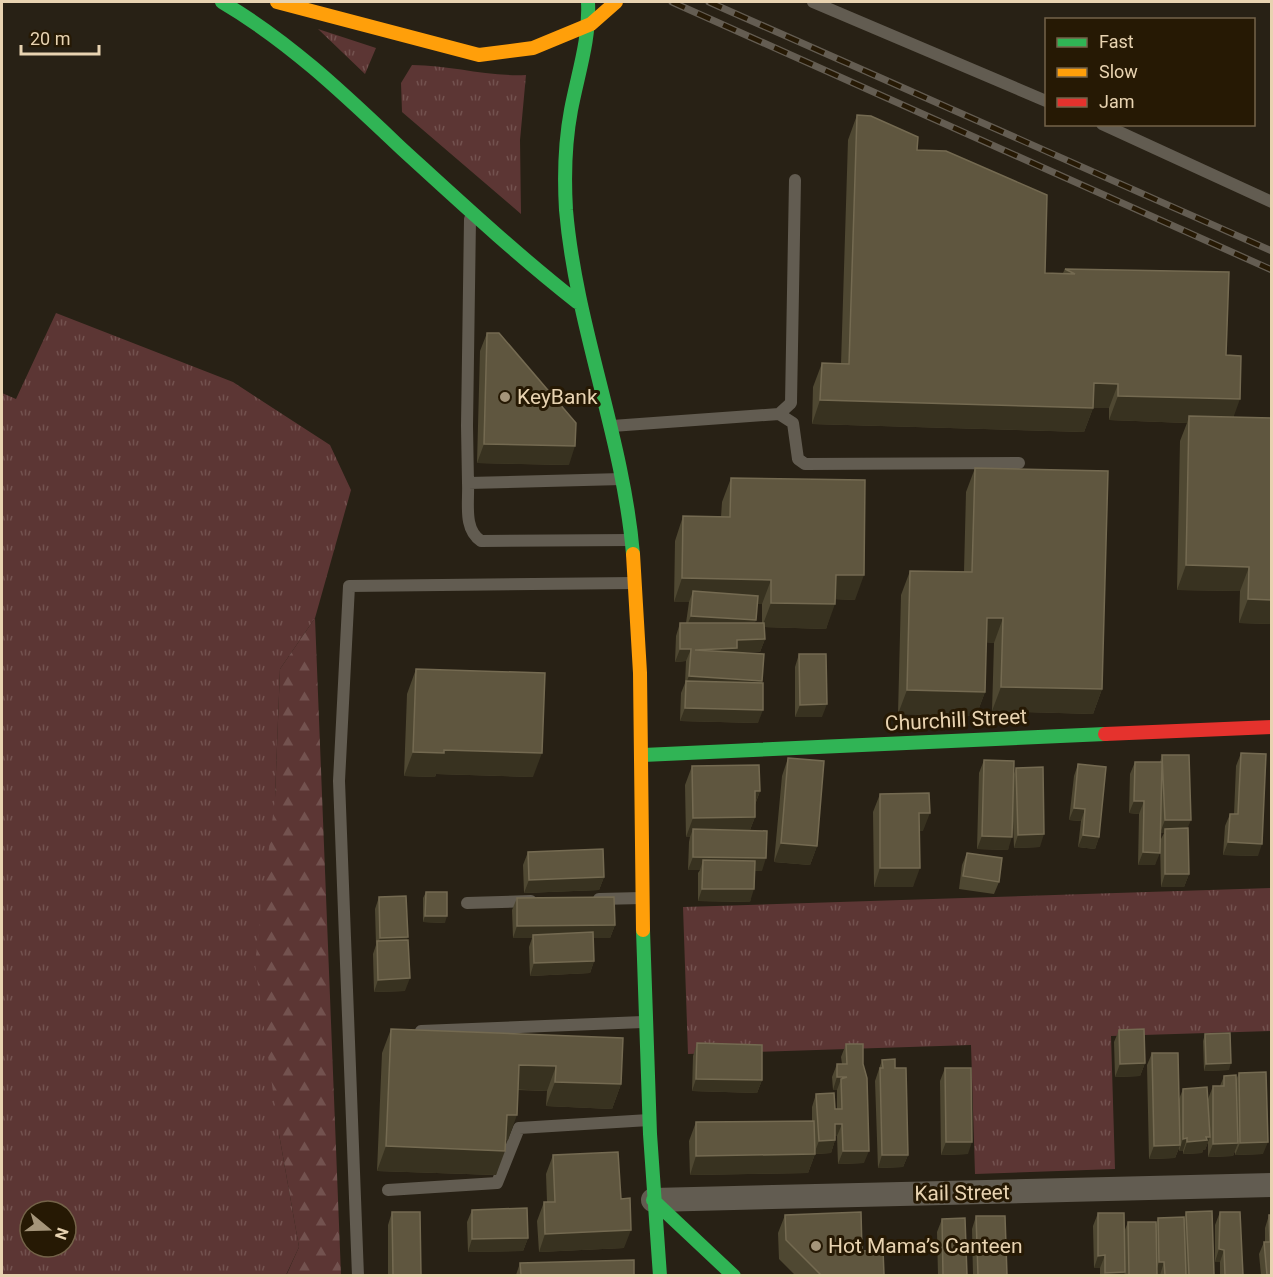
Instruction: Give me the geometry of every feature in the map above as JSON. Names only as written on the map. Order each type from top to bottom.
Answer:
[{"type":"main road","points":[[222,2],[257,21],[304,56],[515,253],[577,302]]},
{"type":"main road","points":[[277,2],[479,55],[533,48],[591,24],[616,2]]},
{"type":"main road","points":[[588,2],[591,24],[568,125],[565,179],[567,220],[577,302],[612,426],[624,479],[632,540],[643,755],[643,898],[653,1200],[660,1275]]},
{"type":"main road","name":"Churchill Street","points":[[643,755],[1272,727]]},
{"type":"main road","points":[[653,1200],[734,1275]]},
{"type":"street","name":"Kail Street","points":[[653,1200],[1272,1185]]},
{"type":"lane","points":[[813,2],[1045,100]]},
{"type":"lane","points":[[1106,126],[1272,202]]},
{"type":"lane","points":[[779,414],[791,403],[795,180]]},
{"type":"lane","points":[[470,212],[466,426],[469,528],[473,536],[481,541],[632,540]]},
{"type":"lane","points":[[612,426],[779,414],[793,423],[798,459],[805,464],[1019,463]]},
{"type":"lane","points":[[468,483],[624,479]]},
{"type":"lane","points":[[358,1275],[339,781],[349,586],[635,583]]},
{"type":"lane","points":[[584,900],[643,898]]},
{"type":"lane","points":[[467,903],[542,901]]},
{"type":"lane","points":[[419,1031],[647,1022]]},
{"type":"lane","points":[[388,1190],[497,1183],[519,1128],[650,1120]]},
{"type":"green space","points":[[318,29],[376,48],[365,74]]},
{"type":"green space","points":[[412,65],[526,75],[520,140],[521,214],[402,112],[401,83]]},
{"type":"green space","points":[[56,313],[233,382],[330,445],[351,490],[315,618],[280,669],[275,798],[279,1134],[299,1247],[286,1275],[2,1275],[2,393],[16,399]]},
{"type":"green space","points":[[315,618],[341,1275],[286,1276],[299,1247],[279,1134],[255,964],[275,798],[280,669]]},
{"type":"green space","points":[[1271,888],[1271,1031],[1111,1036],[1115,1169],[975,1174],[971,1045],[688,1054],[683,907]]},
{"type":"building","points":[[857,115],[871,116],[918,137],[917,150],[946,151],[1047,195],[1045,273],[1075,274],[1065,269],[1229,272],[1226,355],[1241,356],[1240,399],[1118,396],[1118,384],[1094,383],[1093,408],[820,400],[822,363],[849,364]]},
{"type":"building","name":"KeyBank","points":[[487,333],[499,333],[576,423],[575,446],[484,444]]},
{"type":"building","points":[[1189,416],[1272,418],[1272,600],[1248,599],[1249,567],[1186,565]]},
{"type":"building","points":[[975,468],[1108,471],[1102,689],[1001,687],[1003,618],[987,618],[985,692],[907,690],[910,571],[972,572]]},
{"type":"building","points":[[731,478],[865,480],[864,575],[836,575],[835,604],[771,603],[771,580],[682,578],[683,516],[730,517]]},
{"type":"building","points":[[693,591],[758,596],[756,620],[691,616]]},
{"type":"building","points":[[680,623],[764,623],[765,639],[737,640],[737,648],[695,650],[764,654],[762,681],[689,676],[691,649],[680,649]]},
{"type":"building","points":[[799,654],[826,654],[827,704],[800,705]]},
{"type":"building","points":[[416,669],[545,673],[542,753],[444,750],[444,753],[413,752]]},
{"type":"building","points":[[686,681],[763,683],[763,710],[685,708]]},
{"type":"building","points":[[1241,753],[1266,754],[1262,844],[1228,842],[1230,814],[1238,814]]},
{"type":"building","points":[[1162,755],[1189,755],[1191,820],[1165,820]]},
{"type":"building","points":[[788,758],[824,761],[817,846],[781,843]]},
{"type":"building","points":[[984,760],[1014,761],[1012,837],[982,836]]},
{"type":"building","points":[[1135,762],[1162,762],[1160,853],[1143,852],[1144,801],[1134,801]]},
{"type":"building","points":[[1078,764],[1106,767],[1099,837],[1083,835],[1085,809],[1074,808]]},
{"type":"building","points":[[759,765],[760,791],[755,791],[755,817],[693,818],[692,766]]},
{"type":"building","points":[[1043,767],[1044,834],[1018,835],[1016,768]]},
{"type":"building","points":[[929,793],[930,813],[919,813],[920,868],[880,868],[880,794]]},
{"type":"building","points":[[1188,828],[1189,874],[1165,874],[1165,829]]},
{"type":"building","points":[[693,829],[767,831],[766,858],[693,857]]},
{"type":"building","points":[[603,849],[604,877],[529,880],[528,852]]},
{"type":"building","points":[[967,853],[1002,858],[999,882],[963,876]]},
{"type":"building","points":[[703,860],[755,861],[754,889],[702,889]]},
{"type":"building","points":[[426,892],[447,892],[447,916],[425,916]]},
{"type":"building","points":[[406,896],[408,937],[380,938],[379,897]]},
{"type":"building","points":[[614,897],[615,925],[517,926],[517,898]]},
{"type":"building","points":[[593,932],[594,961],[534,963],[533,935]]},
{"type":"building","points":[[408,940],[410,978],[378,980],[377,941]]},
{"type":"building","points":[[391,1029],[623,1038],[621,1084],[555,1082],[556,1066],[519,1065],[517,1115],[507,1115],[505,1151],[386,1146]]},
{"type":"building","points":[[1144,1029],[1145,1063],[1120,1064],[1119,1030]]},
{"type":"building","points":[[1230,1033],[1231,1063],[1206,1064],[1205,1034]]},
{"type":"building","points":[[697,1043],[762,1045],[762,1080],[696,1079]]},
{"type":"building","points":[[846,1044],[863,1044],[863,1064],[867,1078],[869,1151],[843,1151],[842,1124],[835,1124],[835,1140],[819,1141],[816,1094],[834,1093],[835,1109],[842,1109],[841,1079],[847,1077],[837,1077],[837,1064],[847,1064]]},
{"type":"building","points":[[1152,1053],[1178,1053],[1180,1145],[1154,1146]]},
{"type":"building","points":[[895,1059],[895,1068],[906,1068],[908,1155],[882,1155],[880,1068],[883,1068],[882,1060]]},
{"type":"building","points":[[945,1068],[971,1068],[972,1142],[946,1142]]},
{"type":"building","points":[[1266,1072],[1268,1142],[1240,1143],[1239,1073]]},
{"type":"building","points":[[1236,1075],[1238,1143],[1213,1144],[1213,1086],[1224,1086],[1224,1076]]},
{"type":"building","points":[[1207,1087],[1210,1137],[1206,1137],[1207,1140],[1187,1142],[1187,1138],[1183,1139],[1183,1089]]},
{"type":"building","points":[[814,1121],[815,1154],[696,1156],[696,1122]]},
{"type":"building","points":[[618,1152],[621,1199],[630,1198],[631,1230],[545,1234],[544,1202],[555,1202],[553,1155]]},
{"type":"building","points":[[527,1208],[528,1238],[472,1239],[472,1210]]},
{"type":"building","points":[[1212,1211],[1214,1275],[1189,1275],[1186,1212]]},
{"type":"building","points":[[392,1212],[420,1212],[421,1275],[393,1275]]},
{"type":"building","points":[[861,1212],[862,1251],[883,1250],[884,1275],[821,1275],[786,1240],[785,1215]]},
{"type":"building","points":[[1220,1212],[1240,1212],[1243,1275],[1225,1275],[1224,1250],[1219,1249]]},
{"type":"building","points":[[1098,1213],[1124,1213],[1125,1272],[1105,1273],[1105,1255],[1098,1256]]},
{"type":"building","points":[[1269,1215],[1272,1215],[1272,1275],[1267,1275],[1264,1242],[1270,1242]]},
{"type":"building","points":[[976,1216],[1005,1216],[1007,1275],[978,1275]]},
{"type":"building","points":[[1184,1217],[1186,1275],[1165,1275],[1164,1262],[1159,1262],[1158,1218]]},
{"type":"building","points":[[965,1218],[967,1275],[943,1275],[942,1219]]},
{"type":"building","points":[[1128,1222],[1156,1222],[1157,1275],[1129,1275]]},
{"type":"building","points":[[634,1260],[634,1275],[521,1275],[520,1263]]},
{"type":"railway","points":[[672,2],[1272,270]]},
{"type":"railway","points":[[709,2],[1272,251]]},
{"type":"traffic: fast","points":[[222,2],[271,34],[316,70],[488,227],[577,302]]},
{"type":"traffic: fast","points":[[588,2],[585,43],[567,134],[566,210],[579,297],[620,467],[633,554]]},
{"type":"traffic: fast","points":[[643,755],[1105,734]]},
{"type":"traffic: fast","points":[[643,930],[650,1134],[660,1276]]},
{"type":"traffic: fast","points":[[653,1200],[734,1276]]},
{"type":"traffic: slow","points":[[277,2],[479,55],[533,48],[591,24],[616,2]]},
{"type":"traffic: slow","points":[[633,554],[640,673],[643,930]]},
{"type":"traffic: jam","points":[[1105,734],[1272,727]]},
{"type":"place","name":"KeyBank","points":[[505,397]]},
{"type":"place","name":"Hot Mama’s Canteen","points":[[816,1246]]}]
